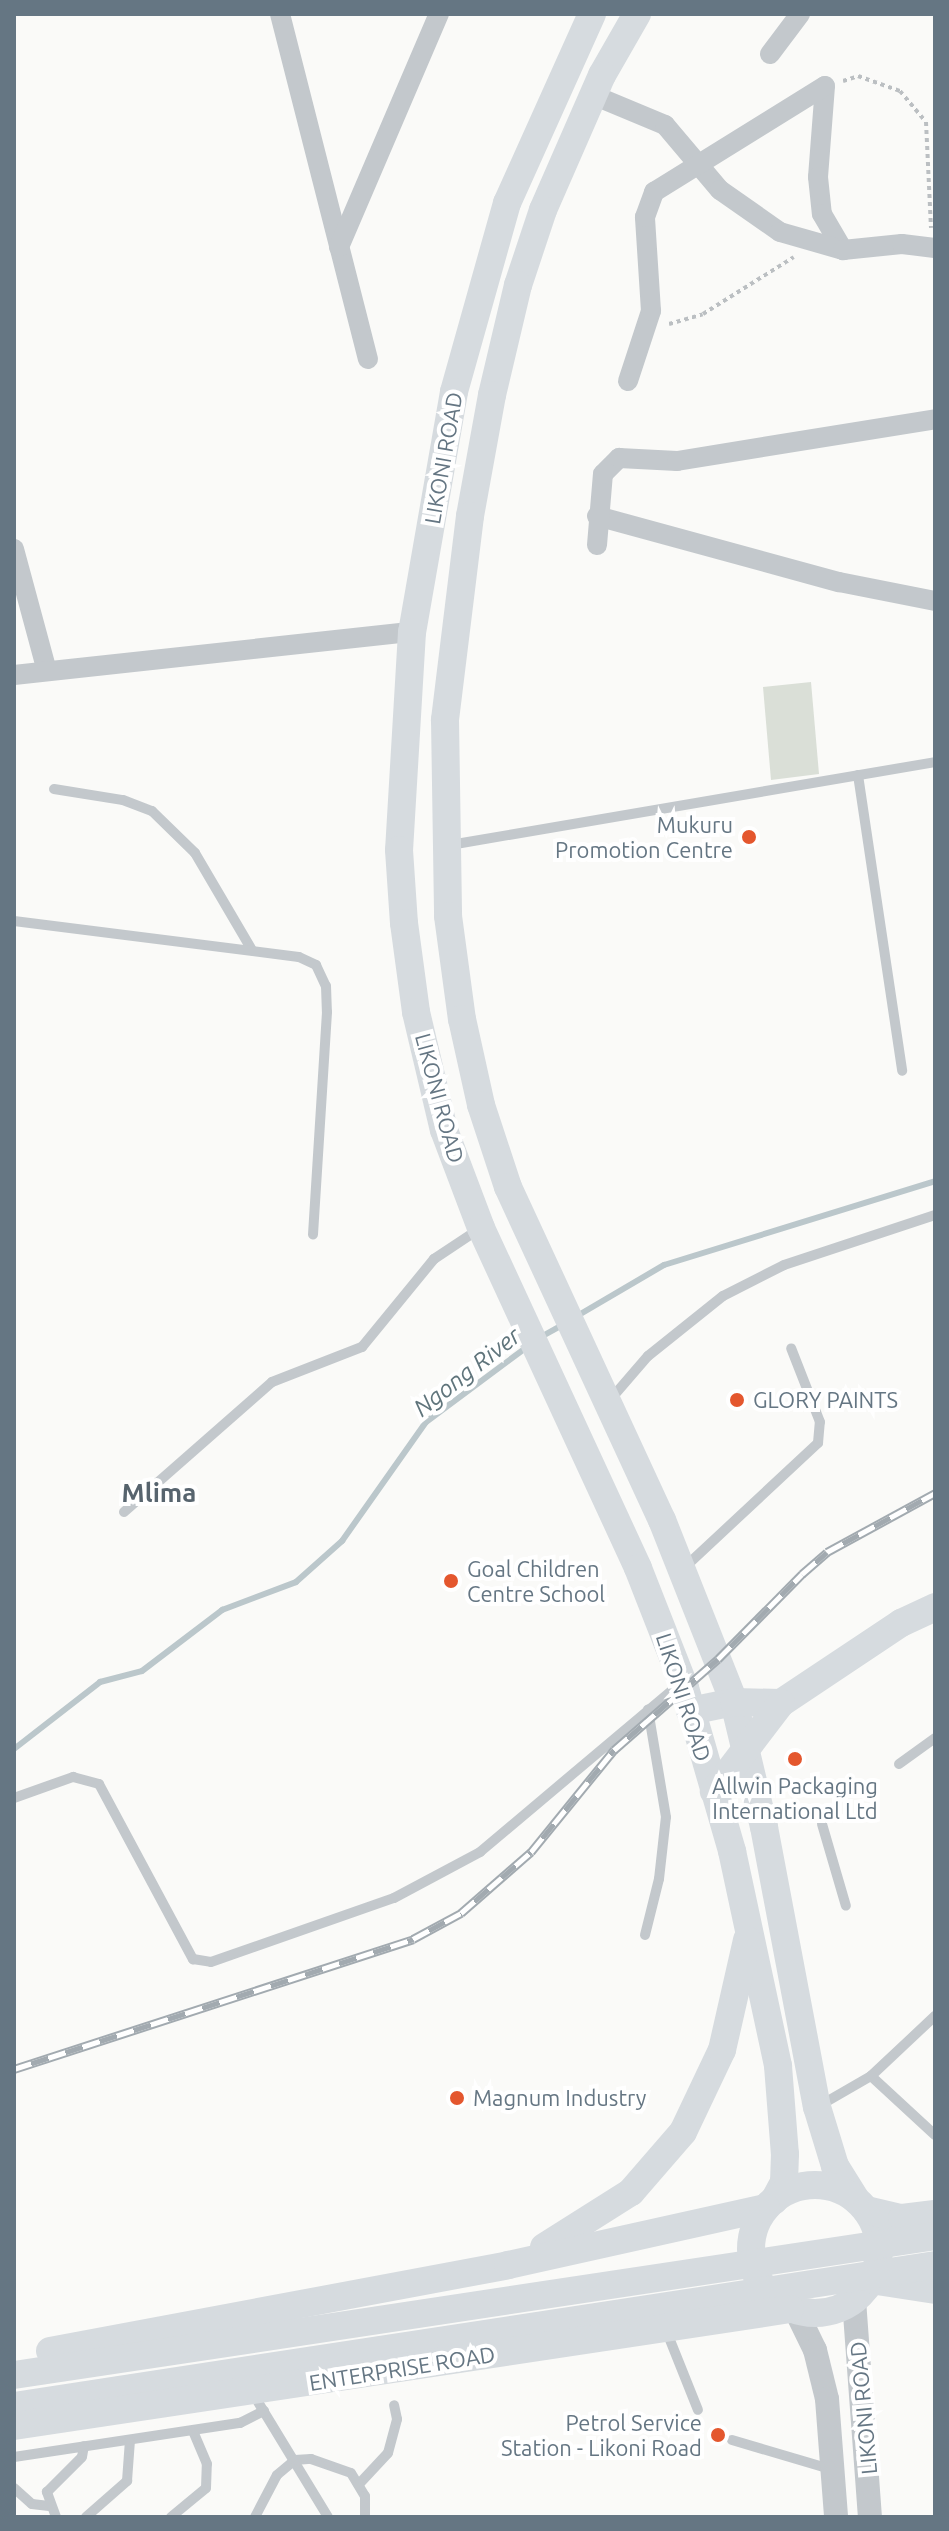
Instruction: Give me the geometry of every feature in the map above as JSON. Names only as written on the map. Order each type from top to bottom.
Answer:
[{"type":"main road","name":"LIKONI ROAD","points":[[592,14],[507,203],[454,392],[412,632],[399,850],[404,923],[416,1012],[444,1130],[481,1228],[519,1315],[638,1568],[682,1681],[714,1791],[749,1929],[778,2066],[785,2154],[784,2182],[770,2204]]},
{"type":"main road","name":"LIKONI ROAD","points":[[637,14],[593,95],[518,285],[492,395],[470,516],[448,691],[444,846],[462,1019],[481,1105],[508,1187],[604,1389],[682,1570],[734,1702],[817,2107],[828,2146],[861,2205]]},
{"type":"main road","points":[[714,1791],[781,1703],[901,1623],[935,1607]]},
{"type":"main road","points":[[690,1711],[734,1702],[781,1703]]},
{"type":"main road","points":[[508,2265],[619,2201],[660,2163],[683,2132],[722,2050],[749,1929]]},
{"type":"main road","points":[[785,2154],[808,2160],[828,2146]]},
{"type":"main road","points":[[14,2358],[508,2265],[770,2204],[806,2186],[823,2186],[861,2205],[902,2218],[935,2214]]},
{"type":"main road","points":[[770,2204],[751,2245],[753,2264],[760,2283],[793,2310],[837,2310],[863,2290],[878,2237],[861,2205]]},
{"type":"main road","points":[[14,2375],[935,2236]]},
{"type":"main road","points":[[14,2406],[935,2265]]},
{"type":"main road","points":[[863,2290],[935,2290]]},
{"type":"main road","name":"ENTERPRISE ROAD","points":[[14,2426],[258,2401],[665,2326],[793,2310]]},
{"type":"street","points":[[280,14],[368,359]]},
{"type":"street","points":[[339,247],[439,14]]},
{"type":"street","points":[[770,54],[800,14]]},
{"type":"street","points":[[628,381],[632,359],[647,331],[652,294],[648,203],[661,184],[825,86]]},
{"type":"street","points":[[825,86],[819,190],[822,214],[843,250]]},
{"type":"street","points":[[593,95],[665,125],[720,190],[760,222],[820,247],[843,250],[933,247]]},
{"type":"street","points":[[597,545],[597,516],[603,474],[619,458],[677,461],[935,419]]},
{"type":"street","points":[[597,516],[839,582],[935,601]]},
{"type":"street","points":[[14,549],[47,671]]},
{"type":"street","points":[[14,675],[412,632]]},
{"type":"street","name":"LIKONI ROAD","points":[[863,2290],[870,2517]]},
{"type":"street","points":[[793,2310],[820,2367],[835,2471],[836,2517]]},
{"type":"lane","points":[[444,846],[935,762]]},
{"type":"lane","points":[[858,775],[902,1071]]},
{"type":"lane","points":[[54,789],[152,811],[195,853],[252,950]]},
{"type":"lane","points":[[14,921],[252,950],[299,957],[316,965],[326,986],[313,1235]]},
{"type":"lane","points":[[604,1389],[723,1296],[784,1265],[935,1215]]},
{"type":"lane","points":[[124,1512],[272,1382],[362,1347],[434,1259],[481,1228]]},
{"type":"lane","points":[[682,1570],[818,1443],[820,1422],[791,1348]]},
{"type":"lane","points":[[14,1798],[73,1777],[99,1784],[193,1959],[211,1962],[394,1898],[480,1852],[682,1681]]},
{"type":"lane","points":[[645,1935],[659,1879],[666,1817],[648,1710]]},
{"type":"lane","points":[[899,1764],[935,1738]]},
{"type":"lane","points":[[822,1824],[846,1906]]},
{"type":"lane","points":[[817,2107],[871,2076],[935,2016]]},
{"type":"lane","points":[[871,2076],[935,2135]]},
{"type":"lane","points":[[665,2326],[698,2410]]},
{"type":"lane","points":[[14,2457],[240,2423],[258,2401],[328,2517]]},
{"type":"lane","points":[[360,2483],[388,2453],[397,2419],[394,2405]]},
{"type":"lane","points":[[171,2517],[206,2488],[207,2464],[193,2431]]},
{"type":"lane","points":[[86,2517],[127,2481],[130,2440]]},
{"type":"lane","points":[[732,2440],[835,2471]]},
{"type":"lane","points":[[56,2517],[49,2506],[47,2492],[82,2457],[84,2446]]},
{"type":"lane","points":[[255,2517],[277,2475],[295,2460],[334,2463],[360,2483],[365,2517]]},
{"type":"lane","points":[[14,2488],[32,2504],[49,2506]]},
{"type":"path","points":[[825,86],[858,76],[900,91],[926,122],[933,247]]},
{"type":"path","points":[[647,331],[703,314],[772,269],[820,247]]},
{"type":"shaded area","points":[[811,682],[819,774],[771,780],[763,687]]},
{"type":"waterway","name":"Ngong River","points":[[577,1316],[664,1265],[935,1181]]},
{"type":"waterway","name":"Ngong River","points":[[539,1338],[564,1324]]},
{"type":"waterway","name":"Ngong River","points":[[14,1749],[100,1682],[142,1671],[222,1610],[296,1582],[342,1541],[426,1422],[527,1347]]},
{"type":"railway","points":[[14,2069],[413,1939],[461,1913],[531,1852],[614,1750],[718,1659],[802,1574],[827,1552],[935,1493]]},
{"type":"place","name":"Mukuru Promotion Centre","points":[[749,837]]},
{"type":"place","name":"GLORY PAINTS","points":[[737,1400]]},
{"type":"place","name":"Goal Children Centre School","points":[[451,1581]]},
{"type":"place","name":"Allwin Packaging International Ltd","points":[[795,1759]]},
{"type":"place","name":"Magnum Industry","points":[[457,2098]]},
{"type":"place","name":"Petrol Service Station - Likoni Road","points":[[718,2435]]},
{"type":"district","name":"Mlima","points":[[159,1493]]}]
